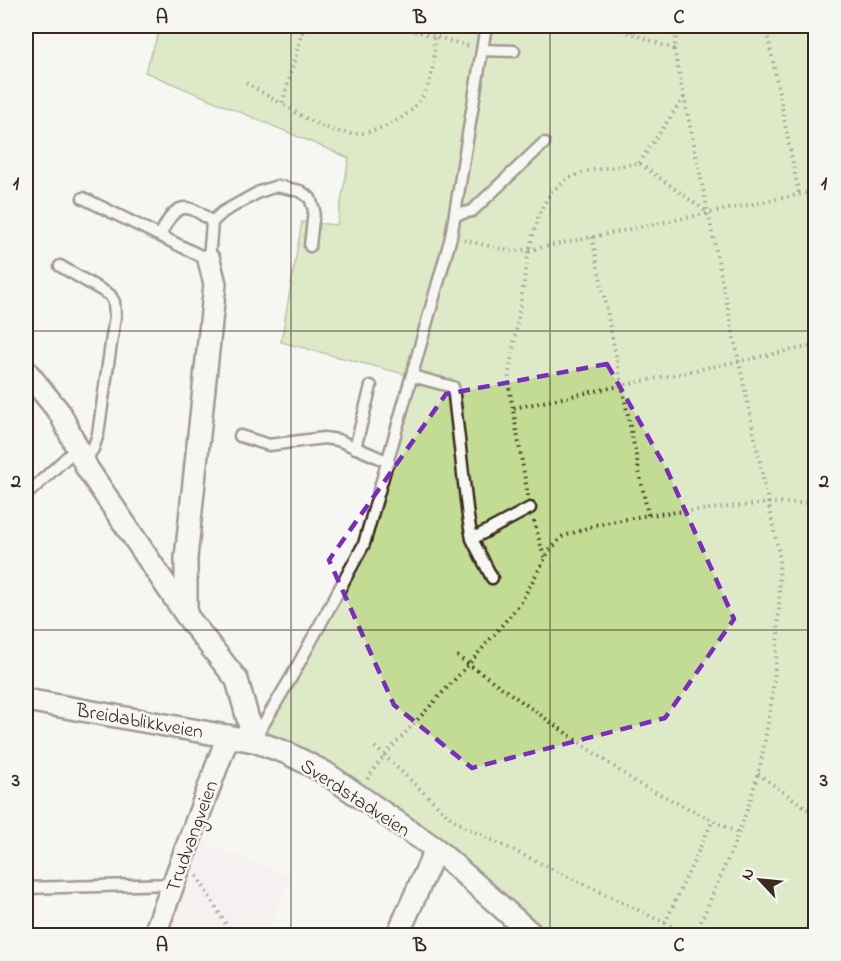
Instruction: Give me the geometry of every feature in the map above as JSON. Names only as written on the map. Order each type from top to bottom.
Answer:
[{"type":"street","points":[[186,615],[186,558],[215,284],[209,260]]},
{"type":"street","points":[[26,372],[60,413],[80,455],[186,615],[237,680],[254,741]]},
{"type":"street","name":"Breidablikkveien","points":[[26,700],[254,741]]},
{"type":"street","name":"Trudvangveien","points":[[154,936],[228,736]]},
{"type":"street","name":"Sverdstadveien","points":[[254,741],[287,753],[315,767],[436,849],[534,936]]},
{"type":"street","points":[[397,936],[436,849]]},
{"type":"lane","points":[[254,741],[364,544],[452,237],[486,26]]},
{"type":"lane","points":[[482,50],[514,51]]},
{"type":"lane","points":[[455,215],[472,211],[544,143]]},
{"type":"lane","points":[[83,198],[209,260],[212,222],[223,212],[259,192],[278,186],[289,188],[300,191],[310,198],[314,210],[310,246]]},
{"type":"lane","points":[[160,236],[172,214],[180,209],[189,208],[200,212],[212,222]]},
{"type":"lane","points":[[26,495],[80,455],[93,449],[98,434],[115,316],[114,302],[110,295],[60,266]]},
{"type":"lane","points":[[412,376],[453,387],[472,539],[492,578]]},
{"type":"lane","points":[[356,448],[371,386]]},
{"type":"lane","points":[[240,436],[269,445],[324,438],[338,440],[389,462]]},
{"type":"lane","points":[[472,539],[530,508]]},
{"type":"lane","points":[[26,888],[173,884]]},
{"type":"path","points":[[282,104],[304,26]]},
{"type":"path","points":[[397,26],[482,50]]},
{"type":"path","points":[[246,82],[320,125],[347,134],[362,134],[392,123],[417,106],[425,93],[435,62],[434,26]]},
{"type":"path","points":[[611,26],[631,31],[674,49]]},
{"type":"path","points":[[631,31],[655,26]]},
{"type":"path","points":[[375,747],[451,818],[467,828],[665,923],[679,933],[694,936],[738,833],[758,774],[775,684],[780,608],[779,554],[674,49],[679,26]]},
{"type":"path","points":[[766,26],[799,195]]},
{"type":"path","points":[[639,163],[684,97]]},
{"type":"path","points":[[544,558],[530,508],[508,381],[529,250],[539,214],[551,192],[569,178],[587,171],[639,163],[708,213]]},
{"type":"path","points":[[452,237],[510,251],[529,250],[816,191]]},
{"type":"path","points":[[592,237],[648,515]]},
{"type":"path","points":[[514,408],[816,345]]},
{"type":"path","points":[[356,794],[384,756],[469,664],[520,604],[544,558],[562,537],[595,525],[648,515],[769,503],[816,503]]},
{"type":"path","points":[[457,656],[638,783],[738,833]]},
{"type":"path","points":[[758,774],[816,815]]},
{"type":"path","points":[[665,923],[713,820]]},
{"type":"path","points":[[181,863],[195,871],[233,936]]},
{"type":"highlighted area","points":[[607,364],[667,470],[734,619],[665,718],[472,768],[394,705],[329,560],[446,394]]},
{"type":"shaded area","points":[[190,839],[291,876],[268,930],[276,935],[152,936]]},
{"type":"green space","points":[[161,26],[815,26],[815,935],[534,935],[436,849],[254,741],[364,544],[412,376],[281,342],[302,222],[337,225],[349,158],[145,72]]}]
